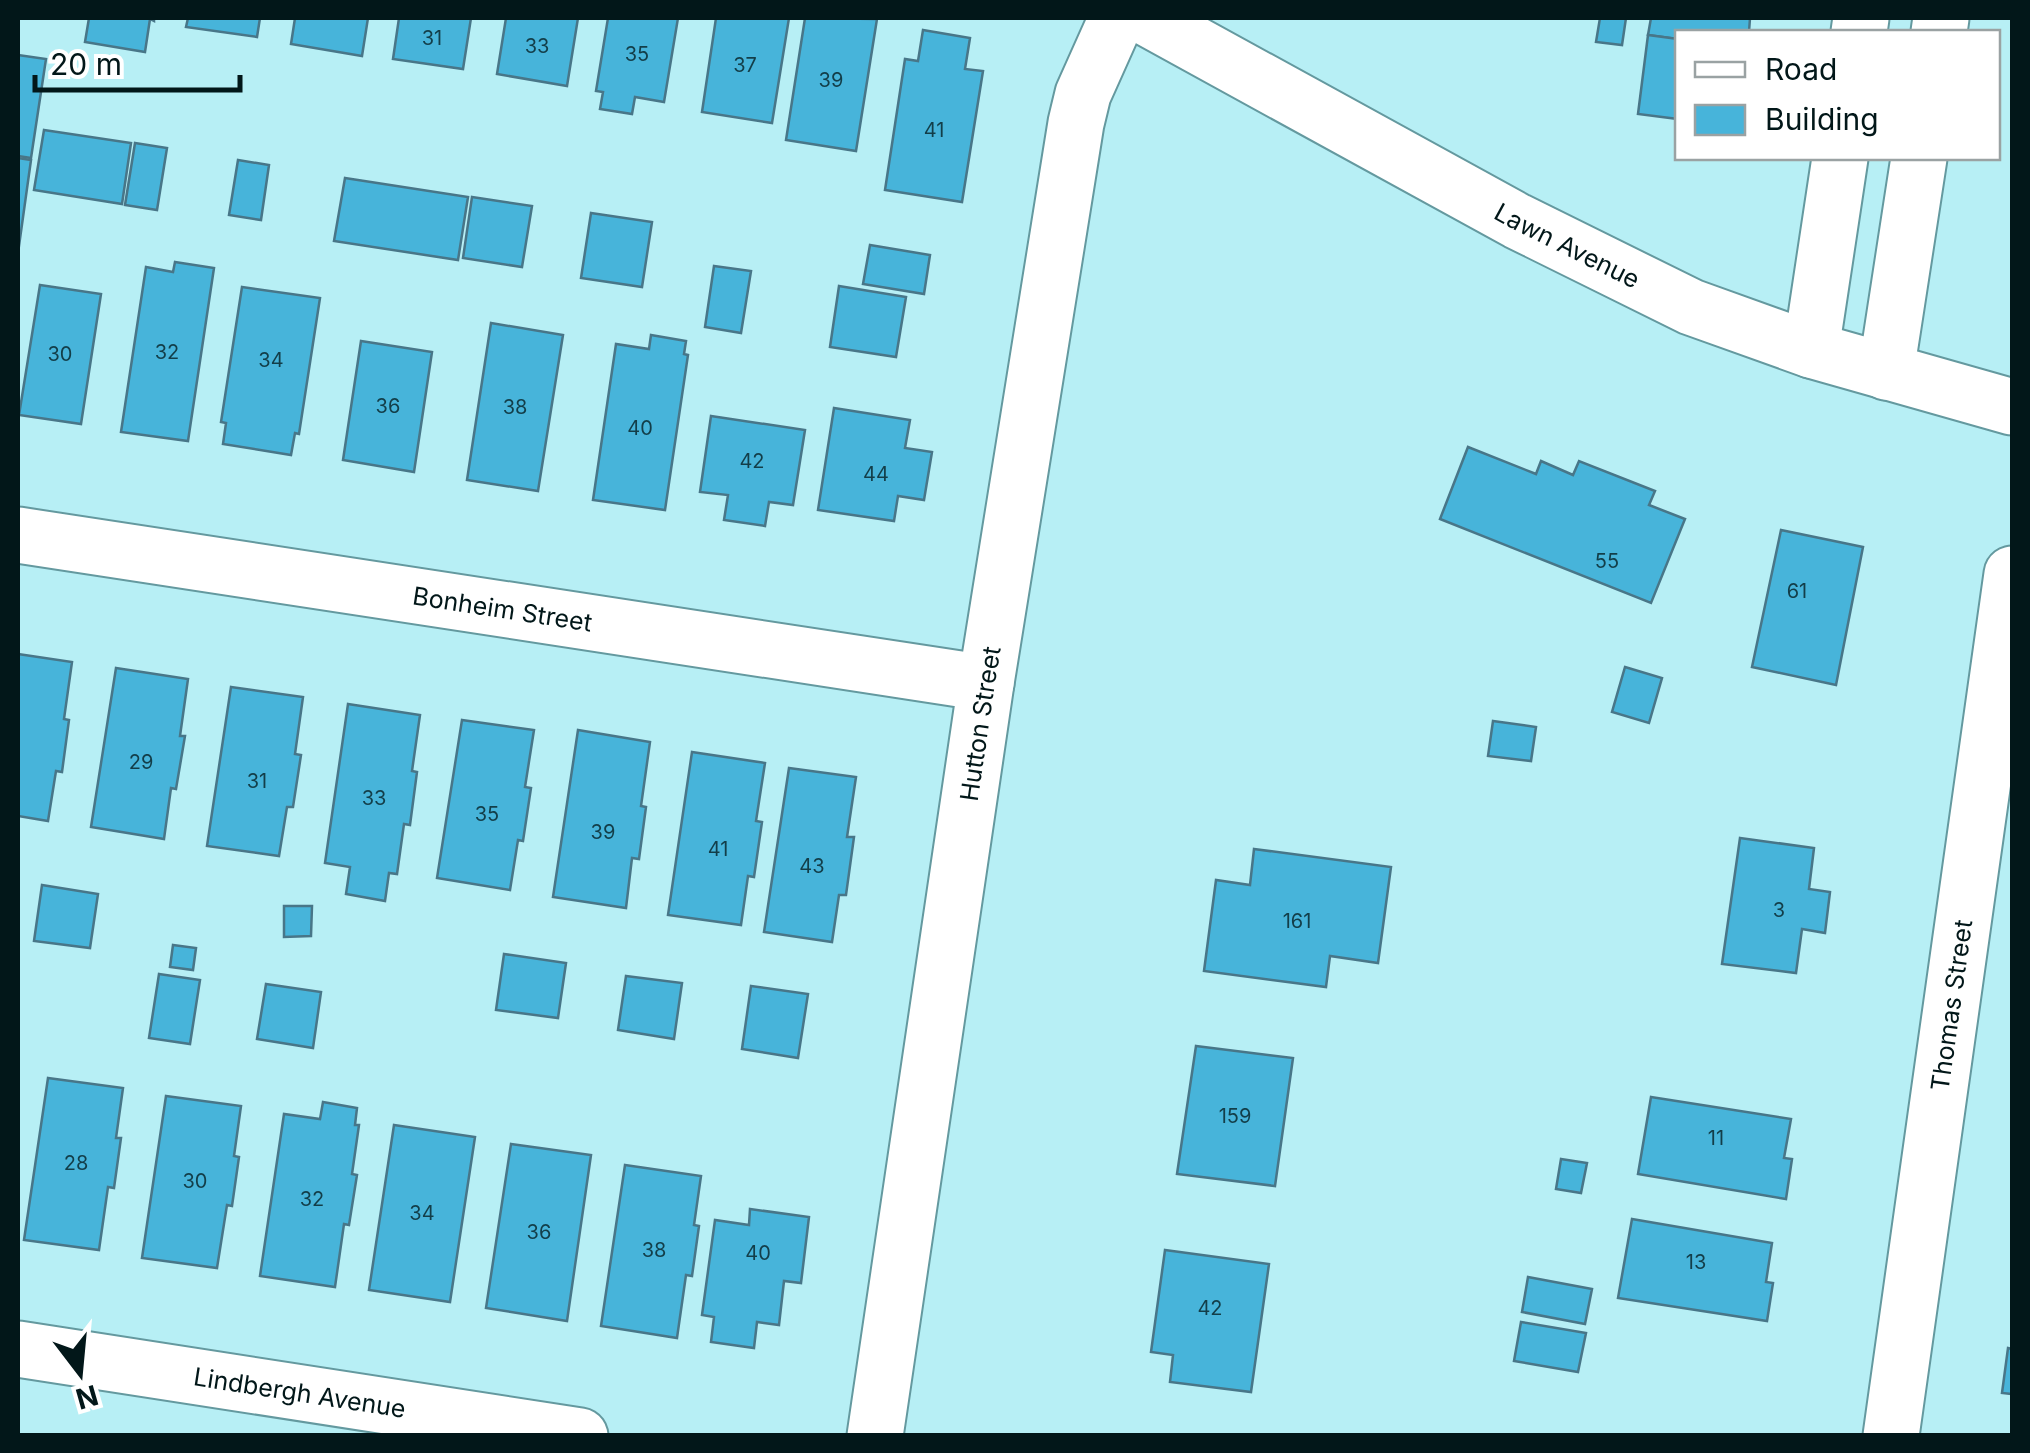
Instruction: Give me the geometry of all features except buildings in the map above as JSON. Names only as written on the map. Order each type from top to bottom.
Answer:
[{"type":"street","name":"Hutton Street","points":[[875,1436],[986,683],[1079,108],[1118,18]]},
{"type":"street","name":"Lawn Avenue","points":[[1147,18],[1592,261],[1692,307],[1811,350],[2012,407]]},
{"type":"street","points":[[1811,350],[1840,160]]},
{"type":"street","points":[[1886,372],[1919,160]]},
{"type":"street","name":"Bonheim Street","points":[[18,535],[986,683]]},
{"type":"street","name":"Thomas Street","points":[[1892,1436],[2012,574]]},
{"type":"street","name":"Lindbergh Avenue","points":[[18,1350],[580,1436]]}]
